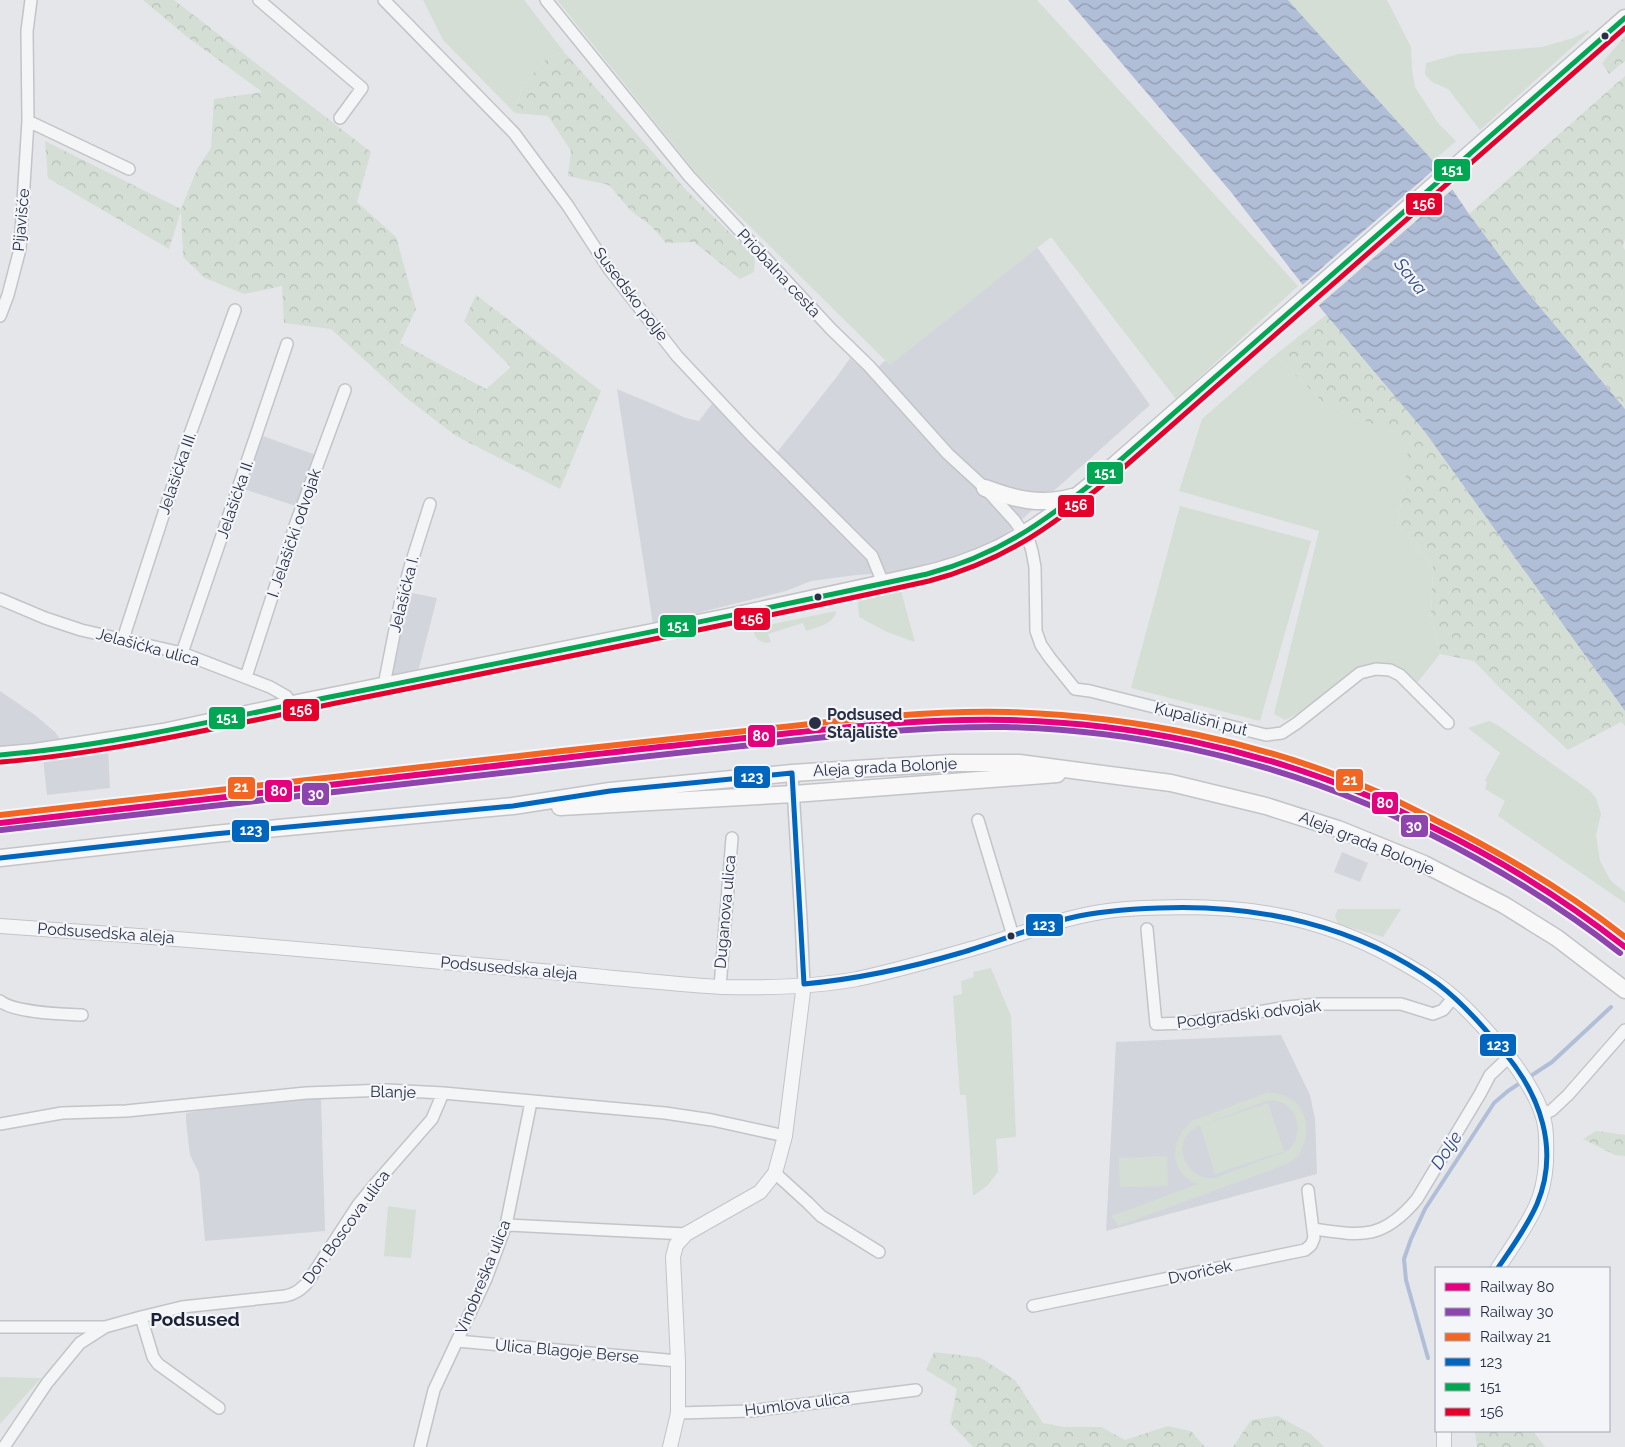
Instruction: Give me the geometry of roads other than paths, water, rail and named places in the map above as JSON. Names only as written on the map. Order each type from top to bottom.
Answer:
[{"type":"main road","points":[[0,755],[35,752],[163,732],[728,616],[942,570],[1026,538],[1117,463],[1625,18]]},
{"type":"main road","points":[[985,488],[1011,498],[1033,502],[1054,501],[1079,495]]},
{"type":"main road","name":"Aleja grada Bolonje","points":[[0,858],[224,833],[513,806],[610,791],[792,773],[895,765],[992,762],[1038,765],[1179,785],[1266,806],[1338,829],[1424,864],[1504,905],[1557,938],[1625,990]]},
{"type":"main road","name":"Aleja grada Bolonje","points":[[513,806],[539,808],[794,794],[1079,771]]},
{"type":"street","name":"Pijavišće","points":[[0,316],[8,296],[20,249],[28,122],[26,30],[31,0]]},
{"type":"street","points":[[259,0],[362,88],[340,118]]},
{"type":"street","name":"Susedsko polje","points":[[384,0],[514,133],[568,206],[609,269],[677,356],[750,435],[872,556],[884,583]]},
{"type":"street","name":"Priobalna cesta","points":[[546,0],[689,176],[831,329],[870,366],[948,454],[985,488],[1005,510],[1026,538]]},
{"type":"street","points":[[28,122],[129,169]]},
{"type":"street","name":"Jelašićka III.","points":[[124,639],[186,445],[235,310]]},
{"type":"street","name":"Jelašićka II.","points":[[182,653],[287,344]]},
{"type":"street","name":"I. Jelašički odvojak","points":[[246,678],[296,523],[345,390]]},
{"type":"street","name":"Jelašićka I.","points":[[384,686],[400,604],[430,504]]},
{"type":"street","name":"Kupališni put","points":[[1026,538],[1035,567],[1036,631],[1041,645],[1075,689],[1090,691],[1266,735],[1282,733],[1360,673],[1376,669],[1390,670],[1400,675],[1448,723]]},
{"type":"street","name":"Jelašićka ulica","points":[[0,599],[45,618],[81,630],[182,653],[270,687],[286,696],[292,704]]},
{"type":"street","points":[[670,1447],[678,1414],[678,1361],[673,1257],[676,1245],[686,1234],[760,1192],[776,1174],[785,1136],[804,984],[792,773]]},
{"type":"street","points":[[978,820],[1013,936]]},
{"type":"street","name":"Duganova ulica","points":[[720,986],[732,838]]},
{"type":"street","name":"Podsusedska aleja","points":[[0,926],[284,946],[666,983],[720,986],[840,981],[919,964],[1069,919],[1134,908],[1236,909],[1297,919],[1326,927],[1370,945],[1404,963],[1437,984],[1454,997],[1488,1032],[1509,1057],[1535,1096],[1546,1130],[1545,1173],[1542,1189],[1536,1206],[1499,1267]]},
{"type":"street","name":"Podgradski odvojak","points":[[1147,929],[1156,1024],[1188,1023],[1287,1007],[1319,1004],[1400,1004],[1433,1014],[1443,1010],[1454,997]]},
{"type":"street","points":[[0,1001],[12,1007],[28,1011],[82,1015]]},
{"type":"street","points":[[1542,1115],[1552,1110],[1568,1095],[1625,1030]]},
{"type":"street","points":[[1308,1190],[1314,1229],[1352,1234],[1371,1232],[1391,1224],[1407,1212],[1417,1199],[1490,1075],[1509,1057]]},
{"type":"street","name":"Blanje","points":[[0,1124],[62,1113],[126,1111],[306,1093],[387,1090],[443,1093],[665,1113],[712,1120],[785,1136]]},
{"type":"street","name":"Don Boscova ulica","points":[[4,1447],[47,1383],[80,1343],[105,1327],[182,1307],[285,1296],[300,1290],[307,1283],[358,1205],[432,1118],[443,1093]]},
{"type":"street","name":"Vinobreška ulica","points":[[420,1447],[434,1390],[486,1279],[506,1225],[531,1102]]},
{"type":"street","points":[[776,1174],[821,1216],[879,1252]]},
{"type":"street","points":[[506,1225],[686,1234]]},
{"type":"street","name":"Dvoriček","points":[[1033,1306],[1305,1250],[1311,1245],[1314,1238],[1314,1229]]},
{"type":"street","points":[[140,1317],[152,1357],[158,1364],[219,1408]]},
{"type":"street","points":[[0,1327],[105,1327]]},
{"type":"street","name":"Ulica Blagoje Berse","points":[[457,1341],[678,1361]]},
{"type":"street","name":"Humlova ulica","points":[[678,1414],[751,1411],[916,1390]]},
{"type":"water","name":"Sava","points":[[1068,0],[1288,0],[1433,161],[1469,214],[1523,287],[1625,409],[1625,711],[1425,432],[1323,311],[1231,192]]},
{"type":"waterway","name":"Dolje","points":[[1428,1358],[1406,1280],[1404,1259],[1425,1209],[1494,1103],[1508,1091],[1552,1062],[1611,1007]]},
{"type":"rail line","name":"21","points":[[0,815],[855,719],[978,712],[1055,715],[1103,719],[1197,735],[1290,759],[1334,774],[1398,801],[1507,858],[1579,903],[1625,937]]},
{"type":"rail line","name":"80","points":[[0,823],[613,752],[856,726],[948,720],[1055,722],[1148,733],[1193,742],[1239,752],[1328,780],[1386,804],[1508,867],[1556,897],[1625,947]]},
{"type":"rail line","name":"30","points":[[1,830],[859,734],[977,727],[1052,729],[1144,740],[1190,749],[1235,759],[1324,787],[1390,814],[1478,859],[1551,903],[1620,953]]},
{"type":"place","name":"Podsused Stajalište","points":[[815,723]]},
{"type":"district","name":"Podsused","points":[[195,1319]]}]
